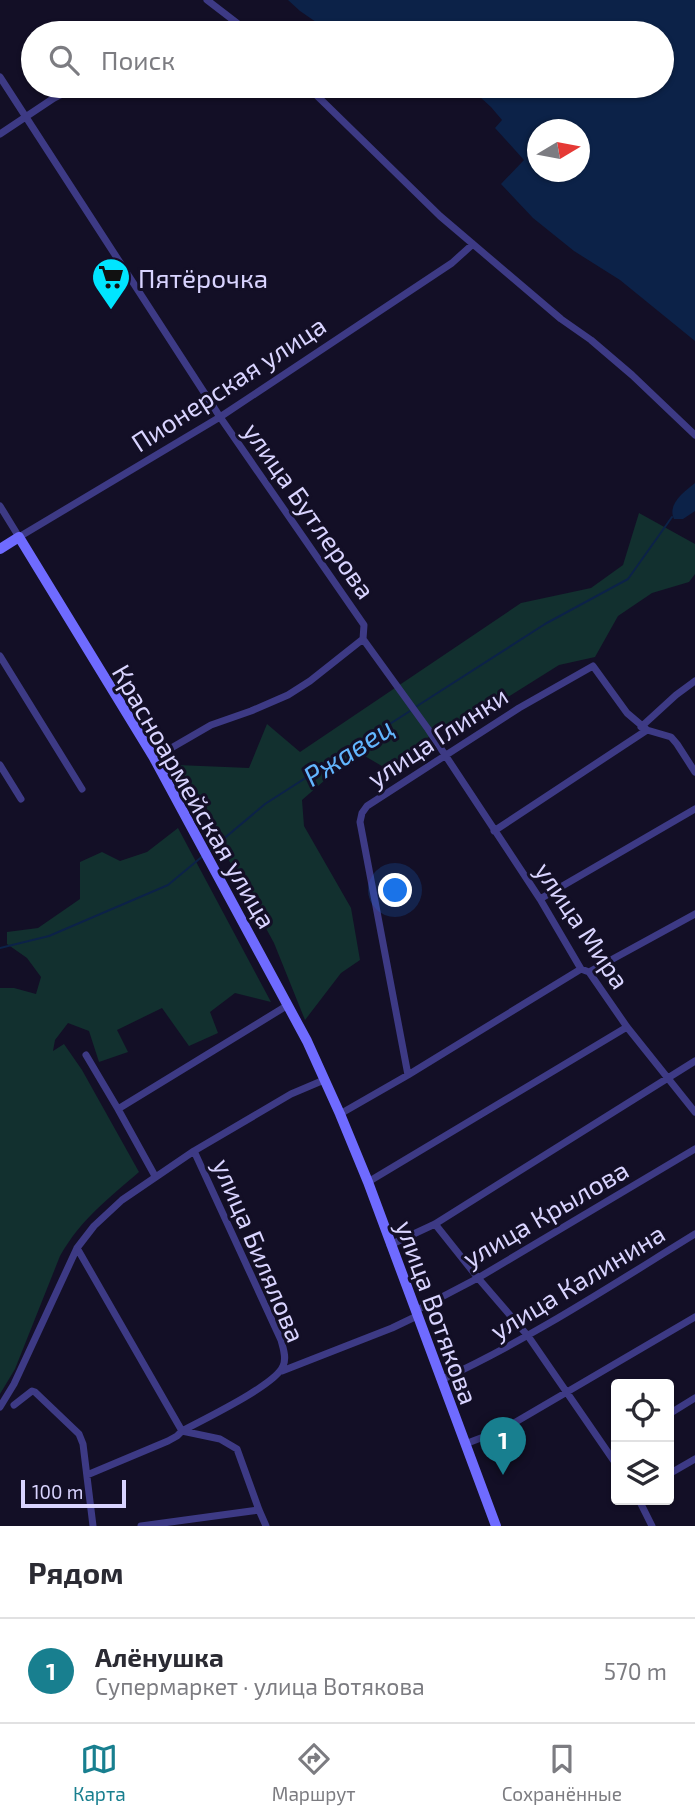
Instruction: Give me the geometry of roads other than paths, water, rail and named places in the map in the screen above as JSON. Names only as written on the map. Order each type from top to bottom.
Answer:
[{"type":"street","points":[[207,0],[234,21]]},
{"type":"street","name":"улица Бутлерова","points":[[0,77],[220,417],[364,625],[363,639],[445,755]]},
{"type":"street","points":[[0,134],[55,98]]},
{"type":"street","points":[[319,98],[440,216],[561,319],[632,375],[695,435]]},
{"type":"street","name":"Пионерская улица","points":[[0,549],[220,417],[452,263],[473,244]]},
{"type":"street","name":"Красноармейская улица","points":[[0,506],[154,758],[288,1005],[340,1114]]},
{"type":"street","points":[[154,758],[211,726],[288,695],[363,639]]},
{"type":"street","points":[[0,656],[82,789]]},
{"type":"street","name":"улица Глинки","points":[[408,1075],[360,822],[362,813],[367,806],[445,755],[519,708],[593,666],[627,713],[644,729]]},
{"type":"street","points":[[494,831],[644,729],[676,695],[695,681]]},
{"type":"street","points":[[644,729],[671,737],[695,772]]},
{"type":"street","name":"улица Мира","points":[[445,755],[585,971],[695,1112]]},
{"type":"street","points":[[0,765],[21,799]]},
{"type":"street","points":[[540,899],[695,810]]},
{"type":"street","points":[[340,1114],[585,971],[695,914]]},
{"type":"street","points":[[117,1109],[288,1005]]},
{"type":"street","points":[[368,1182],[627,1027]]},
{"type":"street","points":[[86,1055],[155,1176]]},
{"type":"street","points":[[390,1245],[435,1224],[695,1061]]},
{"type":"street","points":[[0,1407],[14,1384],[77,1248],[94,1226],[122,1200],[194,1151],[291,1094],[324,1080]]},
{"type":"street","name":"улица Вотякова","points":[[340,1114],[368,1182],[496,1526]]},
{"type":"street","name":"улица Крылова","points":[[87,1475],[168,1441],[182,1430],[270,1381],[282,1369],[392,1328],[695,1149]]},
{"type":"street","name":"улица Билялова","points":[[194,1151],[281,1340],[285,1353],[282,1369]]},
{"type":"street","points":[[435,1224],[528,1336],[611,1456]]},
{"type":"street","name":"улица Калинина","points":[[441,1380],[528,1336],[695,1234]]},
{"type":"street","points":[[77,1248],[182,1430],[220,1439],[237,1449],[266,1526]]},
{"type":"street","points":[[465,1444],[502,1430],[695,1317]]},
{"type":"street","points":[[14,1405],[32,1391],[36,1392],[79,1434],[83,1444],[93,1526]]},
{"type":"street","points":[[674,1410],[695,1398]]},
{"type":"street","points":[[607,1450],[611,1447]]},
{"type":"street","points":[[674,1471],[695,1460]]},
{"type":"street","points":[[642,1505],[652,1526]]},
{"type":"street","points":[[141,1526],[259,1510]]},
{"type":"water","points":[[288,0],[695,0],[695,341],[620,280],[574,251],[533,218],[501,184],[524,160],[495,128],[502,120],[481,98],[674,98],[674,21],[315,21]]},
{"type":"water","points":[[695,483],[695,511],[683,519],[674,519],[672,514],[675,503]]},
{"type":"waterway","name":"Ржавец","points":[[414,708],[545,624],[628,579],[672,517]]},
{"type":"waterway","name":"Ржавец","points":[[208,852],[265,804],[410,711]]},
{"type":"waterway","name":"Ржавец","points":[[0,948],[49,936],[168,885],[204,855]]},
{"type":"place","name":"Пятёрочка","points":[[111,311]]},
{"type":"place","name":"Алёнушка","points":[[503,1475]]}]
